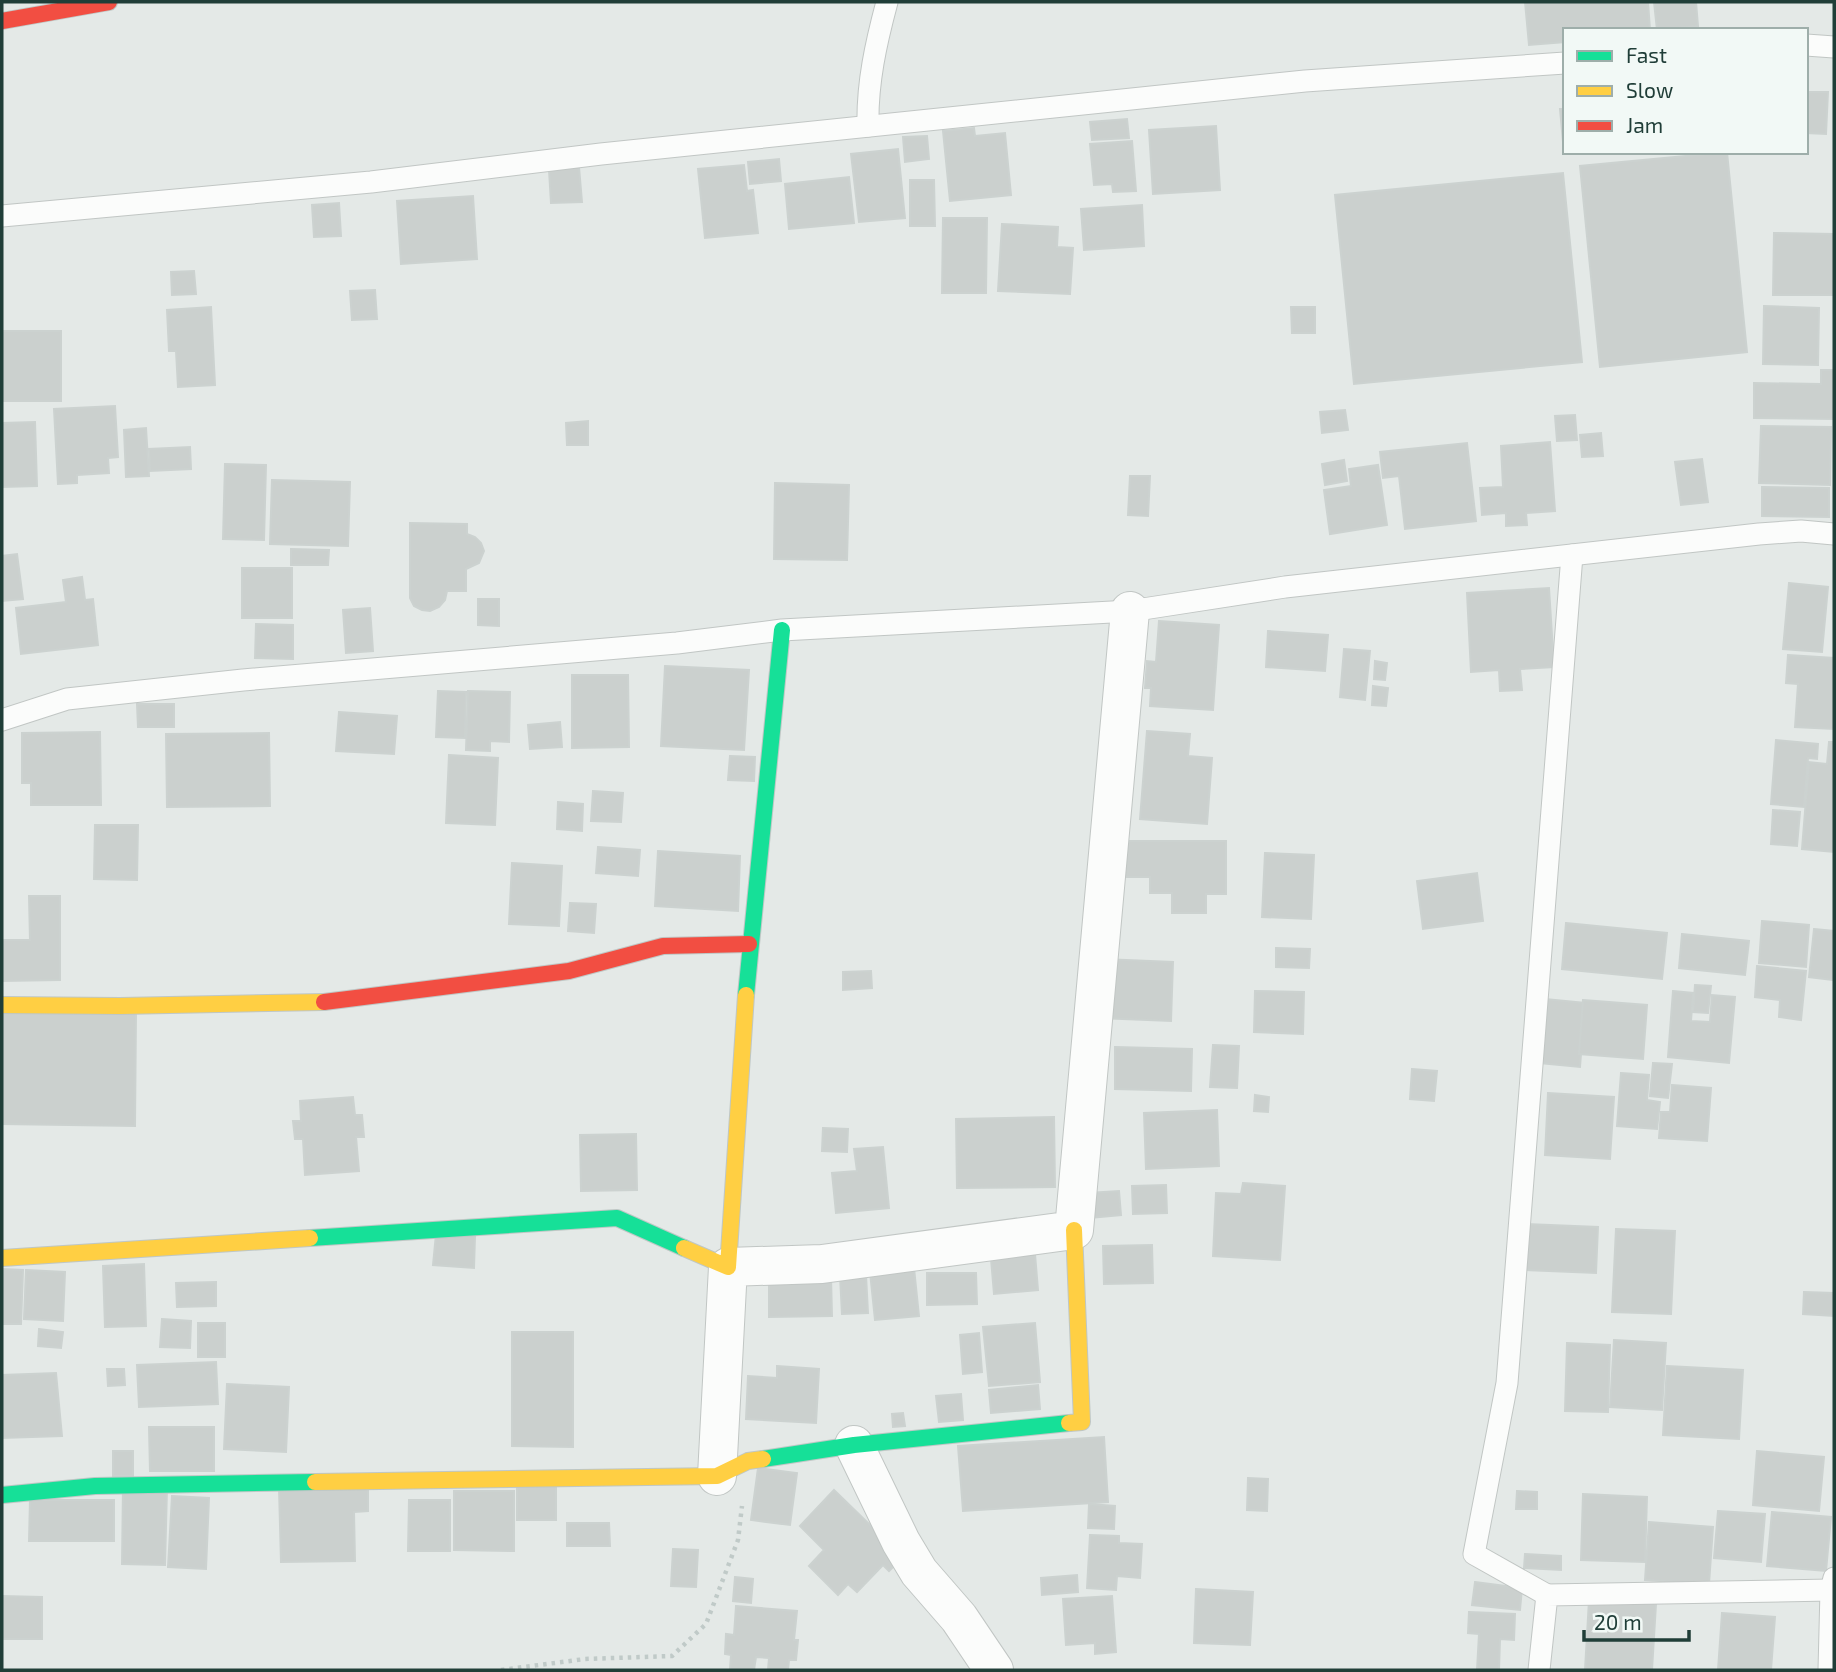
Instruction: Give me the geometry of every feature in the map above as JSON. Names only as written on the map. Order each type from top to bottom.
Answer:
[{"type":"street","points":[[2,21],[109,2]]},
{"type":"street","points":[[2,1495],[94,1486],[732,1469],[854,1445],[1082,1422],[1074,1230],[1130,611]]},
{"type":"street","points":[[732,1469],[728,1267],[749,944],[782,630]]},
{"type":"street","points":[[2,1004],[120,1006],[333,1002],[569,971],[663,946],[749,944]]},
{"type":"street","points":[[2,1258],[617,1218],[728,1267],[822,1264],[1074,1230]]},
{"type":"street","points":[[854,1445],[901,1542],[919,1572],[959,1618],[995,1669]]},
{"type":"lane","points":[[868,126],[867,95],[877,37],[887,2]]},
{"type":"lane","points":[[1808,45],[1834,47]]},
{"type":"lane","points":[[2,216],[371,182],[868,126],[1305,81],[1563,63]]},
{"type":"lane","points":[[2,720],[66,699],[243,680],[677,643],[782,630],[1130,611],[1285,587],[1759,534],[1801,531],[1834,534]]},
{"type":"lane","points":[[1572,555],[1507,1382],[1474,1554],[1547,1595],[1833,1584],[1829,1670]]},
{"type":"lane","points":[[1539,1670],[1547,1595]]},
{"type":"path","points":[[502,1670],[585,1659],[672,1656],[706,1625],[738,1540],[732,1469]]},
{"type":"building","points":[[1525,2],[1648,2],[1650,28],[1563,28],[1563,42],[1529,45]]},
{"type":"building","points":[[1654,2],[1696,2],[1698,26],[1657,28]]},
{"type":"building","points":[[1808,92],[1828,92],[1826,134],[1808,133]]},
{"type":"building","points":[[1560,109],[1563,109],[1563,142]]},
{"type":"building","points":[[1127,119],[1129,138],[1092,140],[1090,122]]},
{"type":"building","points":[[1216,126],[1220,190],[1153,194],[1149,130]]},
{"type":"building","points":[[974,128],[975,136],[1005,133],[1011,195],[950,201],[943,131]]},
{"type":"building","points":[[927,136],[929,159],[905,162],[903,137]]},
{"type":"building","points":[[1132,141],[1136,191],[1113,192],[1112,184],[1094,185],[1090,144]]},
{"type":"building","points":[[898,149],[905,218],[859,222],[851,154]]},
{"type":"building","points":[[1727,154],[1747,352],[1600,367],[1580,166]]},
{"type":"building","points":[[779,159],[781,181],[750,184],[748,162]]},
{"type":"building","points":[[744,165],[747,191],[753,190],[758,233],[705,238],[698,169]]},
{"type":"building","points":[[579,167],[582,202],[551,203],[549,170]]},
{"type":"building","points":[[1563,173],[1582,362],[1354,384],[1335,195]]},
{"type":"building","points":[[849,177],[854,223],[789,229],[785,184]]},
{"type":"building","points":[[910,180],[934,180],[935,226],[910,226]]},
{"type":"building","points":[[473,196],[477,259],[401,264],[397,201]]},
{"type":"building","points":[[339,203],[341,236],[314,237],[312,205]]},
{"type":"building","points":[[1142,205],[1144,246],[1084,250],[1081,209]]},
{"type":"building","points":[[943,218],[987,218],[986,293],[942,293]]},
{"type":"building","points":[[1002,224],[1058,227],[1057,247],[1073,248],[1070,294],[998,291]]},
{"type":"building","points":[[1774,233],[1834,234],[1834,295],[1773,295]]},
{"type":"building","points":[[194,271],[196,294],[172,295],[171,272]]},
{"type":"building","points":[[375,290],[377,319],[352,320],[350,291]]},
{"type":"building","points":[[1764,306],[1819,308],[1818,365],[1763,364]]},
{"type":"building","points":[[211,307],[215,385],[178,387],[176,351],[169,351],[167,310]]},
{"type":"building","points":[[1291,307],[1315,307],[1315,333],[1292,333]]},
{"type":"building","points":[[2,331],[61,331],[61,401],[2,401]]},
{"type":"building","points":[[1821,370],[1834,370],[1834,419],[1754,418],[1754,383],[1821,384]]},
{"type":"building","points":[[115,406],[118,457],[108,458],[109,473],[77,475],[77,483],[58,484],[54,409]]},
{"type":"building","points":[[1345,410],[1348,430],[1322,433],[1320,412]]},
{"type":"building","points":[[1575,415],[1577,440],[1557,441],[1555,416]]},
{"type":"building","points":[[588,421],[588,445],[567,445],[566,423]]},
{"type":"building","points":[[35,422],[37,486],[2,487],[2,423]]},
{"type":"building","points":[[1761,426],[1831,427],[1830,485],[1759,483]]},
{"type":"building","points":[[146,428],[149,476],[126,477],[124,430]]},
{"type":"building","points":[[1601,433],[1603,456],[1582,457],[1580,435]]},
{"type":"building","points":[[1550,442],[1555,511],[1526,513],[1527,525],[1506,526],[1506,513],[1482,515],[1480,488],[1503,487],[1501,446]]},
{"type":"building","points":[[1467,443],[1476,521],[1405,529],[1399,476],[1383,478],[1380,452]]},
{"type":"building","points":[[190,447],[191,469],[150,471],[149,449]]},
{"type":"building","points":[[1702,459],[1708,502],[1681,505],[1675,462]]},
{"type":"building","points":[[1344,460],[1347,481],[1325,485],[1322,464]]},
{"type":"building","points":[[225,464],[266,465],[264,540],[223,539]]},
{"type":"building","points":[[1378,465],[1387,525],[1330,534],[1324,490],[1351,486],[1349,469]]},
{"type":"building","points":[[1130,476],[1150,476],[1148,516],[1128,515]]},
{"type":"building","points":[[272,480],[350,482],[348,546],[270,544]]},
{"type":"building","points":[[775,483],[849,485],[847,560],[774,559]]},
{"type":"building","points":[[1762,487],[1829,488],[1829,517],[1762,516]]},
{"type":"building","points":[[410,523],[467,524],[467,534],[481,543],[484,551],[479,563],[466,569],[466,591],[447,591],[445,600],[430,611],[414,606],[410,598]]},
{"type":"building","points":[[291,549],[329,550],[328,565],[291,565]]},
{"type":"building","points":[[17,554],[23,599],[2,601],[2,556]]},
{"type":"building","points":[[242,568],[292,568],[292,618],[242,618]]},
{"type":"building","points":[[82,577],[85,600],[93,599],[98,645],[21,654],[16,608],[66,602],[63,580]]},
{"type":"building","points":[[1789,583],[1828,587],[1822,652],[1783,649]]},
{"type":"building","points":[[1549,588],[1554,667],[1520,669],[1522,690],[1500,691],[1499,670],[1471,672],[1467,593]]},
{"type":"building","points":[[478,599],[499,599],[499,626],[478,625]]},
{"type":"building","points":[[370,608],[373,651],[346,653],[343,610]]},
{"type":"building","points":[[1159,621],[1219,625],[1213,710],[1150,706],[1151,688],[1145,688],[1147,661],[1156,662]]},
{"type":"building","points":[[256,624],[293,625],[293,659],[255,658]]},
{"type":"building","points":[[1268,631],[1328,635],[1325,671],[1266,667]]},
{"type":"building","points":[[1344,649],[1370,651],[1365,700],[1340,697]]},
{"type":"building","points":[[1788,655],[1834,658],[1834,729],[1795,727],[1798,684],[1786,683]]},
{"type":"building","points":[[1375,661],[1387,663],[1385,680],[1374,679]]},
{"type":"building","points":[[665,666],[749,670],[744,750],[661,746]]},
{"type":"building","points":[[572,675],[628,675],[629,747],[572,748]]},
{"type":"building","points":[[1373,686],[1388,688],[1386,706],[1372,705]]},
{"type":"building","points":[[438,691],[466,692],[465,738],[436,737]]},
{"type":"building","points":[[468,691],[510,692],[509,742],[490,741],[490,751],[466,750]]},
{"type":"building","points":[[137,704],[174,704],[174,727],[138,727]]},
{"type":"building","points":[[339,712],[397,716],[394,754],[336,751]]},
{"type":"building","points":[[560,722],[562,747],[530,749],[528,725]]},
{"type":"building","points":[[1147,731],[1190,734],[1188,756],[1212,758],[1207,824],[1140,819]]},
{"type":"building","points":[[100,732],[101,805],[31,805],[31,783],[22,783],[22,733]]},
{"type":"building","points":[[269,733],[270,806],[167,807],[166,734]]},
{"type":"building","points":[[1776,740],[1818,744],[1817,759],[1808,758],[1804,807],[1771,804]]},
{"type":"building","points":[[1829,742],[1834,742],[1834,852],[1802,849],[1809,762],[1827,764]]},
{"type":"building","points":[[449,755],[498,758],[495,825],[446,823]]},
{"type":"building","points":[[730,756],[755,757],[754,781],[728,780]]},
{"type":"building","points":[[593,791],[623,793],[621,822],[591,821]]},
{"type":"building","points":[[558,802],[583,804],[582,831],[557,829]]},
{"type":"building","points":[[1773,810],[1800,812],[1797,846],[1771,844]]},
{"type":"building","points":[[95,825],[138,825],[137,880],[94,879]]},
{"type":"building","points":[[1115,841],[1226,841],[1226,894],[1206,894],[1206,913],[1172,913],[1172,893],[1150,893],[1150,877],[1115,877]]},
{"type":"building","points":[[598,847],[640,850],[638,876],[596,873]]},
{"type":"building","points":[[658,851],[740,856],[738,911],[655,906]]},
{"type":"building","points":[[1265,853],[1314,855],[1311,919],[1262,917]]},
{"type":"building","points":[[512,863],[562,866],[559,926],[509,924]]},
{"type":"building","points":[[1477,873],[1483,921],[1423,929],[1417,881]]},
{"type":"building","points":[[29,896],[60,896],[60,980],[2,981],[2,940],[30,940]]},
{"type":"building","points":[[570,903],[596,904],[594,933],[568,931]]},
{"type":"building","points":[[1762,921],[1809,925],[1806,967],[1759,963]]},
{"type":"building","points":[[1566,923],[1667,933],[1662,979],[1562,969]]},
{"type":"building","points":[[1814,929],[1834,931],[1834,980],[1809,977]]},
{"type":"building","points":[[1682,934],[1749,941],[1745,975],[1679,968]]},
{"type":"building","points":[[1276,948],[1310,949],[1309,968],[1276,967]]},
{"type":"building","points":[[1102,959],[1173,962],[1171,1021],[1099,1018]]},
{"type":"building","points":[[1757,966],[1806,971],[1801,1020],[1779,1017],[1780,1000],[1755,997]]},
{"type":"building","points":[[871,971],[872,988],[843,990],[843,972]]},
{"type":"building","points":[[1695,985],[1711,986],[1708,1013],[1693,1012]]},
{"type":"building","points":[[1255,991],[1304,992],[1303,1034],[1254,1032]]},
{"type":"building","points":[[1673,991],[1693,993],[1691,1021],[1710,1022],[1712,995],[1735,997],[1729,1063],[1668,1057]]},
{"type":"building","points":[[1545,999],[1585,1003],[1580,1067],[1540,1063]]},
{"type":"building","points":[[1583,1000],[1647,1005],[1643,1059],[1579,1054]]},
{"type":"building","points":[[2,1010],[136,1012],[135,1126],[2,1124]]},
{"type":"building","points":[[1213,1045],[1239,1046],[1237,1088],[1210,1087]]},
{"type":"building","points":[[1115,1047],[1192,1049],[1191,1091],[1115,1089]]},
{"type":"building","points":[[1653,1063],[1672,1064],[1668,1098],[1650,1096]]},
{"type":"building","points":[[1412,1069],[1437,1071],[1434,1101],[1410,1099]]},
{"type":"building","points":[[1621,1073],[1649,1075],[1647,1100],[1660,1102],[1657,1129],[1617,1126]]},
{"type":"building","points":[[1672,1085],[1711,1088],[1707,1141],[1659,1138],[1661,1112],[1670,1112]]},
{"type":"building","points":[[1548,1093],[1614,1097],[1610,1159],[1545,1155]]},
{"type":"building","points":[[1255,1095],[1269,1097],[1268,1112],[1254,1111]]},
{"type":"building","points":[[353,1097],[355,1115],[362,1115],[364,1137],[356,1137],[359,1171],[305,1175],[303,1139],[295,1139],[293,1121],[301,1121],[300,1101]]},
{"type":"building","points":[[1217,1110],[1219,1166],[1146,1169],[1144,1113]]},
{"type":"building","points":[[1054,1117],[1055,1187],[957,1188],[956,1119]]},
{"type":"building","points":[[823,1128],[848,1129],[847,1152],[822,1151]]},
{"type":"building","points":[[636,1134],[637,1190],[581,1191],[580,1135]]},
{"type":"building","points":[[883,1147],[889,1208],[836,1213],[832,1173],[857,1171],[854,1149]]},
{"type":"building","points":[[1243,1183],[1285,1186],[1280,1260],[1213,1256],[1216,1193],[1241,1194]]},
{"type":"building","points":[[1166,1185],[1167,1213],[1133,1214],[1132,1186]]},
{"type":"building","points":[[1119,1191],[1121,1215],[1090,1218],[1088,1193]]},
{"type":"building","points":[[1526,1224],[1598,1227],[1596,1273],[1524,1270]]},
{"type":"building","points":[[1616,1229],[1675,1231],[1671,1314],[1612,1312]]},
{"type":"building","points":[[436,1234],[475,1236],[474,1268],[433,1265]]},
{"type":"building","points":[[1034,1242],[1038,1290],[994,1294],[990,1247]]},
{"type":"building","points":[[1152,1245],[1153,1283],[1104,1284],[1103,1246]]},
{"type":"building","points":[[144,1264],[146,1326],[105,1327],[103,1266]]},
{"type":"building","points":[[914,1268],[919,1316],[875,1320],[870,1272]]},
{"type":"building","points":[[2,1269],[23,1270],[21,1324],[2,1324]]},
{"type":"building","points":[[26,1270],[65,1272],[63,1321],[24,1319]]},
{"type":"building","points":[[769,1270],[831,1277],[832,1316],[769,1317]]},
{"type":"building","points":[[927,1273],[976,1273],[977,1304],[927,1305]]},
{"type":"building","points":[[866,1275],[868,1313],[842,1314],[840,1276]]},
{"type":"building","points":[[216,1282],[216,1306],[177,1307],[176,1283]]},
{"type":"building","points":[[1804,1292],[1834,1293],[1834,1316],[1803,1314]]},
{"type":"building","points":[[162,1319],[191,1321],[190,1348],[160,1347]]},
{"type":"building","points":[[198,1323],[225,1323],[225,1357],[198,1357]]},
{"type":"building","points":[[1035,1323],[1040,1382],[989,1386],[983,1327]]},
{"type":"building","points":[[39,1329],[63,1332],[61,1348],[38,1346]]},
{"type":"building","points":[[512,1332],[573,1332],[573,1447],[512,1446]]},
{"type":"building","points":[[979,1333],[982,1372],[963,1374],[960,1335]]},
{"type":"building","points":[[1614,1340],[1666,1343],[1662,1410],[1610,1407]]},
{"type":"building","points":[[1567,1343],[1610,1345],[1608,1412],[1565,1411]]},
{"type":"building","points":[[216,1362],[218,1404],[139,1407],[137,1365]]},
{"type":"building","points":[[777,1366],[819,1369],[816,1423],[746,1419],[748,1376],[777,1378]]},
{"type":"building","points":[[1667,1366],[1743,1370],[1739,1439],[1663,1435]]},
{"type":"building","points":[[107,1369],[124,1369],[125,1385],[108,1386]]},
{"type":"building","points":[[56,1373],[62,1436],[2,1438],[2,1375]]},
{"type":"building","points":[[227,1384],[289,1387],[286,1452],[224,1449]]},
{"type":"building","points":[[1038,1385],[1040,1409],[991,1413],[989,1390]]},
{"type":"building","points":[[961,1394],[963,1420],[939,1422],[936,1396]]},
{"type":"building","points":[[903,1413],[905,1426],[893,1427],[892,1414]]},
{"type":"building","points":[[149,1427],[214,1427],[214,1471],[150,1471]]},
{"type":"building","points":[[1104,1437],[1108,1502],[963,1511],[958,1446]]},
{"type":"building","points":[[113,1451],[133,1451],[133,1476],[113,1476]]},
{"type":"building","points":[[1757,1451],[1824,1457],[1819,1511],[1753,1505]]},
{"type":"building","points":[[758,1468],[797,1473],[790,1525],[751,1520]]},
{"type":"building","points":[[1248,1478],[1268,1479],[1267,1511],[1247,1510]]},
{"type":"building","points":[[517,1483],[556,1483],[556,1520],[517,1520]]},
{"type":"building","points":[[123,1487],[167,1488],[165,1565],[122,1564]]},
{"type":"building","points":[[368,1487],[368,1511],[354,1512],[355,1561],[281,1562],[279,1488]]},
{"type":"building","points":[[834,1490],[903,1557],[889,1571],[883,1565],[857,1592],[848,1584],[838,1595],[809,1566],[824,1550],[800,1526]]},
{"type":"building","points":[[454,1491],[514,1491],[514,1551],[454,1550]]},
{"type":"building","points":[[1517,1491],[1537,1492],[1537,1509],[1516,1509]]},
{"type":"building","points":[[1583,1494],[1647,1497],[1645,1562],[1581,1560]]},
{"type":"building","points":[[172,1496],[209,1498],[206,1569],[168,1567]]},
{"type":"building","points":[[30,1500],[114,1500],[114,1541],[29,1541]]},
{"type":"building","points":[[409,1500],[450,1500],[450,1551],[408,1551]]},
{"type":"building","points":[[1089,1504],[1115,1506],[1114,1529],[1088,1528]]},
{"type":"building","points":[[1718,1511],[1765,1514],[1761,1562],[1714,1558]]},
{"type":"building","points":[[1772,1512],[1831,1517],[1826,1571],[1767,1566]]},
{"type":"building","points":[[1649,1522],[1713,1527],[1709,1584],[1645,1580]]},
{"type":"building","points":[[567,1523],[609,1523],[610,1546],[567,1546]]},
{"type":"building","points":[[1090,1535],[1119,1536],[1119,1543],[1142,1544],[1140,1578],[1117,1576],[1116,1590],[1087,1588]]},
{"type":"building","points":[[673,1549],[698,1550],[696,1587],[671,1586]]},
{"type":"building","points":[[1525,1554],[1561,1556],[1561,1570],[1524,1568]]},
{"type":"building","points":[[1077,1575],[1078,1592],[1042,1595],[1041,1578]]},
{"type":"building","points":[[735,1577],[753,1579],[751,1603],[733,1601]]},
{"type":"building","points":[[1475,1582],[1522,1588],[1520,1610],[1472,1605]]},
{"type":"building","points":[[1196,1589],[1253,1592],[1250,1645],[1194,1643]]},
{"type":"building","points":[[2,1596],[42,1597],[42,1639],[2,1639]]},
{"type":"building","points":[[1112,1596],[1116,1652],[1095,1654],[1095,1643],[1066,1645],[1063,1599]]},
{"type":"building","points":[[1589,1600],[1656,1604],[1652,1670],[1585,1670]]},
{"type":"building","points":[[736,1606],[797,1611],[794,1640],[798,1640],[796,1660],[789,1660],[788,1670],[768,1670],[769,1658],[756,1657],[754,1670],[730,1670],[731,1655],[725,1654],[726,1634],[734,1635]]},
{"type":"building","points":[[1469,1612],[1515,1614],[1514,1640],[1500,1639],[1499,1670],[1477,1670],[1479,1634],[1468,1633]]},
{"type":"building","points":[[1722,1613],[1775,1617],[1771,1670],[1718,1670]]},
{"type":"traffic: fast","points":[[746,995],[782,630]]},
{"type":"traffic: fast","points":[[310,1238],[617,1218],[684,1248]]},
{"type":"traffic: fast","points":[[763,1459],[854,1445],[1069,1423]]},
{"type":"traffic: fast","points":[[2,1495],[95,1486],[315,1482]]},
{"type":"traffic: slow","points":[[684,1248],[728,1267],[746,995]]},
{"type":"traffic: slow","points":[[2,1005],[324,1002]]},
{"type":"traffic: slow","points":[[1069,1423],[1082,1422],[1074,1230]]},
{"type":"traffic: slow","points":[[2,1258],[310,1238]]},
{"type":"traffic: slow","points":[[315,1482],[717,1476],[748,1461],[763,1459]]},
{"type":"traffic: jam","points":[[2,21],[109,2]]},
{"type":"traffic: jam","points":[[324,1002],[569,971],[663,946],[749,944]]}]
